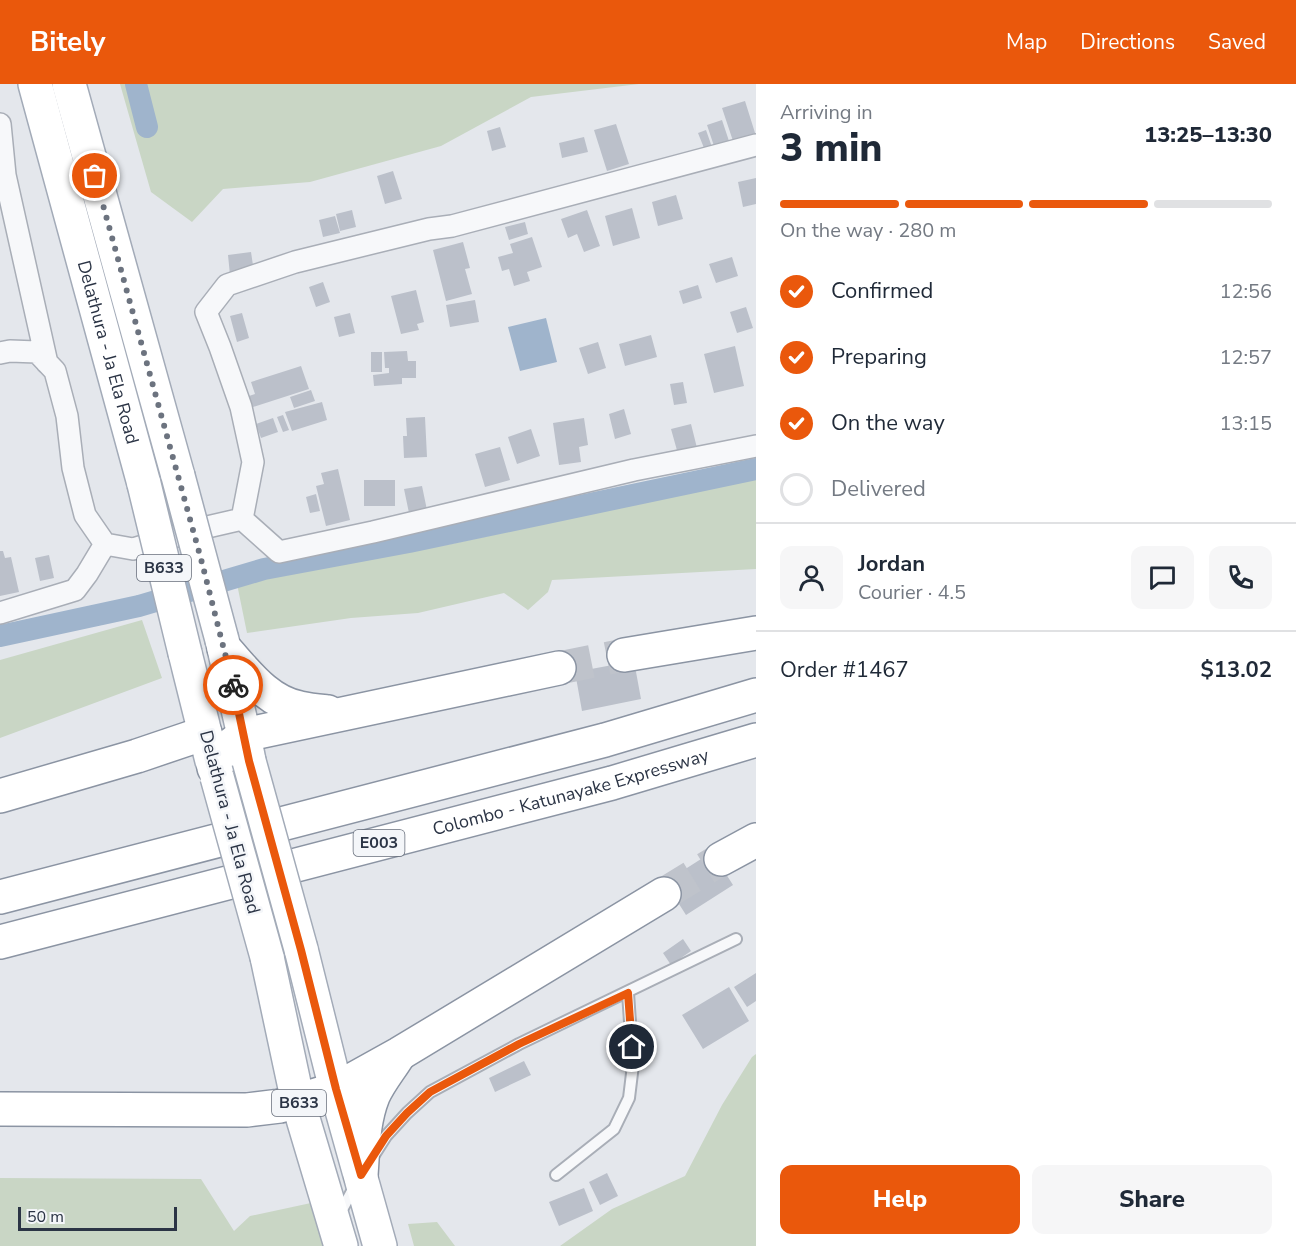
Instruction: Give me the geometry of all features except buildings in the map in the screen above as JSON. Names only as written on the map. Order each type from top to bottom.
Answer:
[{"type":"main road","name":"Delathura - Ja Ela Road","points":[[35,84],[144,484],[205,733],[267,957],[298,1101],[338,1234]]},
{"type":"main road","name":"Delathura - Ja Ela Road","points":[[69,84],[223,644],[247,748],[336,1089],[380,1246]]},
{"type":"main road","points":[[624,655],[756,633]]},
{"type":"main road","points":[[223,644],[256,683],[284,704],[343,713]]},
{"type":"main road","points":[[216,773],[232,744],[247,748],[343,713],[560,668]]},
{"type":"main road","name":"E003","points":[[0,897],[605,740],[756,695]]},
{"type":"main road","points":[[0,796],[137,756],[205,733]]},
{"type":"main road","name":"Colombo - Katunayake Expressway","points":[[0,942],[612,783],[756,740]]},
{"type":"main road","points":[[721,859],[756,840]]},
{"type":"main road","points":[[0,1109],[248,1110],[280,1106],[336,1089],[399,1054],[664,894]]},
{"type":"main road","points":[[361,1175],[365,1123],[369,1108],[379,1085],[399,1054]]},
{"type":"street","points":[[0,124],[5,175],[47,363]]},
{"type":"street","points":[[242,519],[253,462],[241,407],[206,312],[227,285],[295,262],[429,229],[452,226],[756,145]]},
{"type":"street","points":[[0,353],[37,352],[55,371],[67,416],[73,468],[85,515],[105,544],[133,549],[242,519]]},
{"type":"street","points":[[242,519],[279,552],[634,470],[756,446]]},
{"type":"street","points":[[0,613],[75,590],[105,544]]},
{"type":"lane","points":[[338,1234],[361,1175],[386,1136],[430,1092],[519,1044],[736,939]]},
{"type":"lane","points":[[556,1175],[614,1129],[629,1098],[633,1065],[628,993]]},
{"type":"green space","points":[[120,84],[639,84],[531,97],[441,146],[310,182],[223,189],[192,222],[151,192]]},
{"type":"green space","points":[[756,478],[756,569],[552,580],[548,592],[528,610],[504,593],[418,613],[351,618],[247,633],[237,584],[451,544]]},
{"type":"green space","points":[[142,620],[162,678],[0,738],[0,660]]},
{"type":"green space","points":[[756,1054],[756,1246],[560,1246],[612,1209],[685,1176],[722,1105]]},
{"type":"green space","points":[[0,1178],[201,1179],[234,1231],[250,1216],[311,1203],[323,1246],[0,1246]]},
{"type":"green space","points":[[437,1222],[455,1246],[414,1246],[408,1224]]},
{"type":"water","points":[[546,318],[557,362],[520,371],[508,327]]},
{"type":"waterway","points":[[136,84],[147,127]]},
{"type":"waterway","points":[[0,636],[139,606],[264,569],[409,542],[756,469]]},
{"type":"tunnel","points":[[559,668],[624,655]]},
{"type":"tunnel","points":[[664,894],[721,859]]},
{"type":"way so far","points":[[95,176],[201,559],[233,685]]},
{"type":"route","points":[[233,685],[249,761],[361,1175],[386,1136],[430,1092],[519,1044],[628,993],[632,1047]]}]
